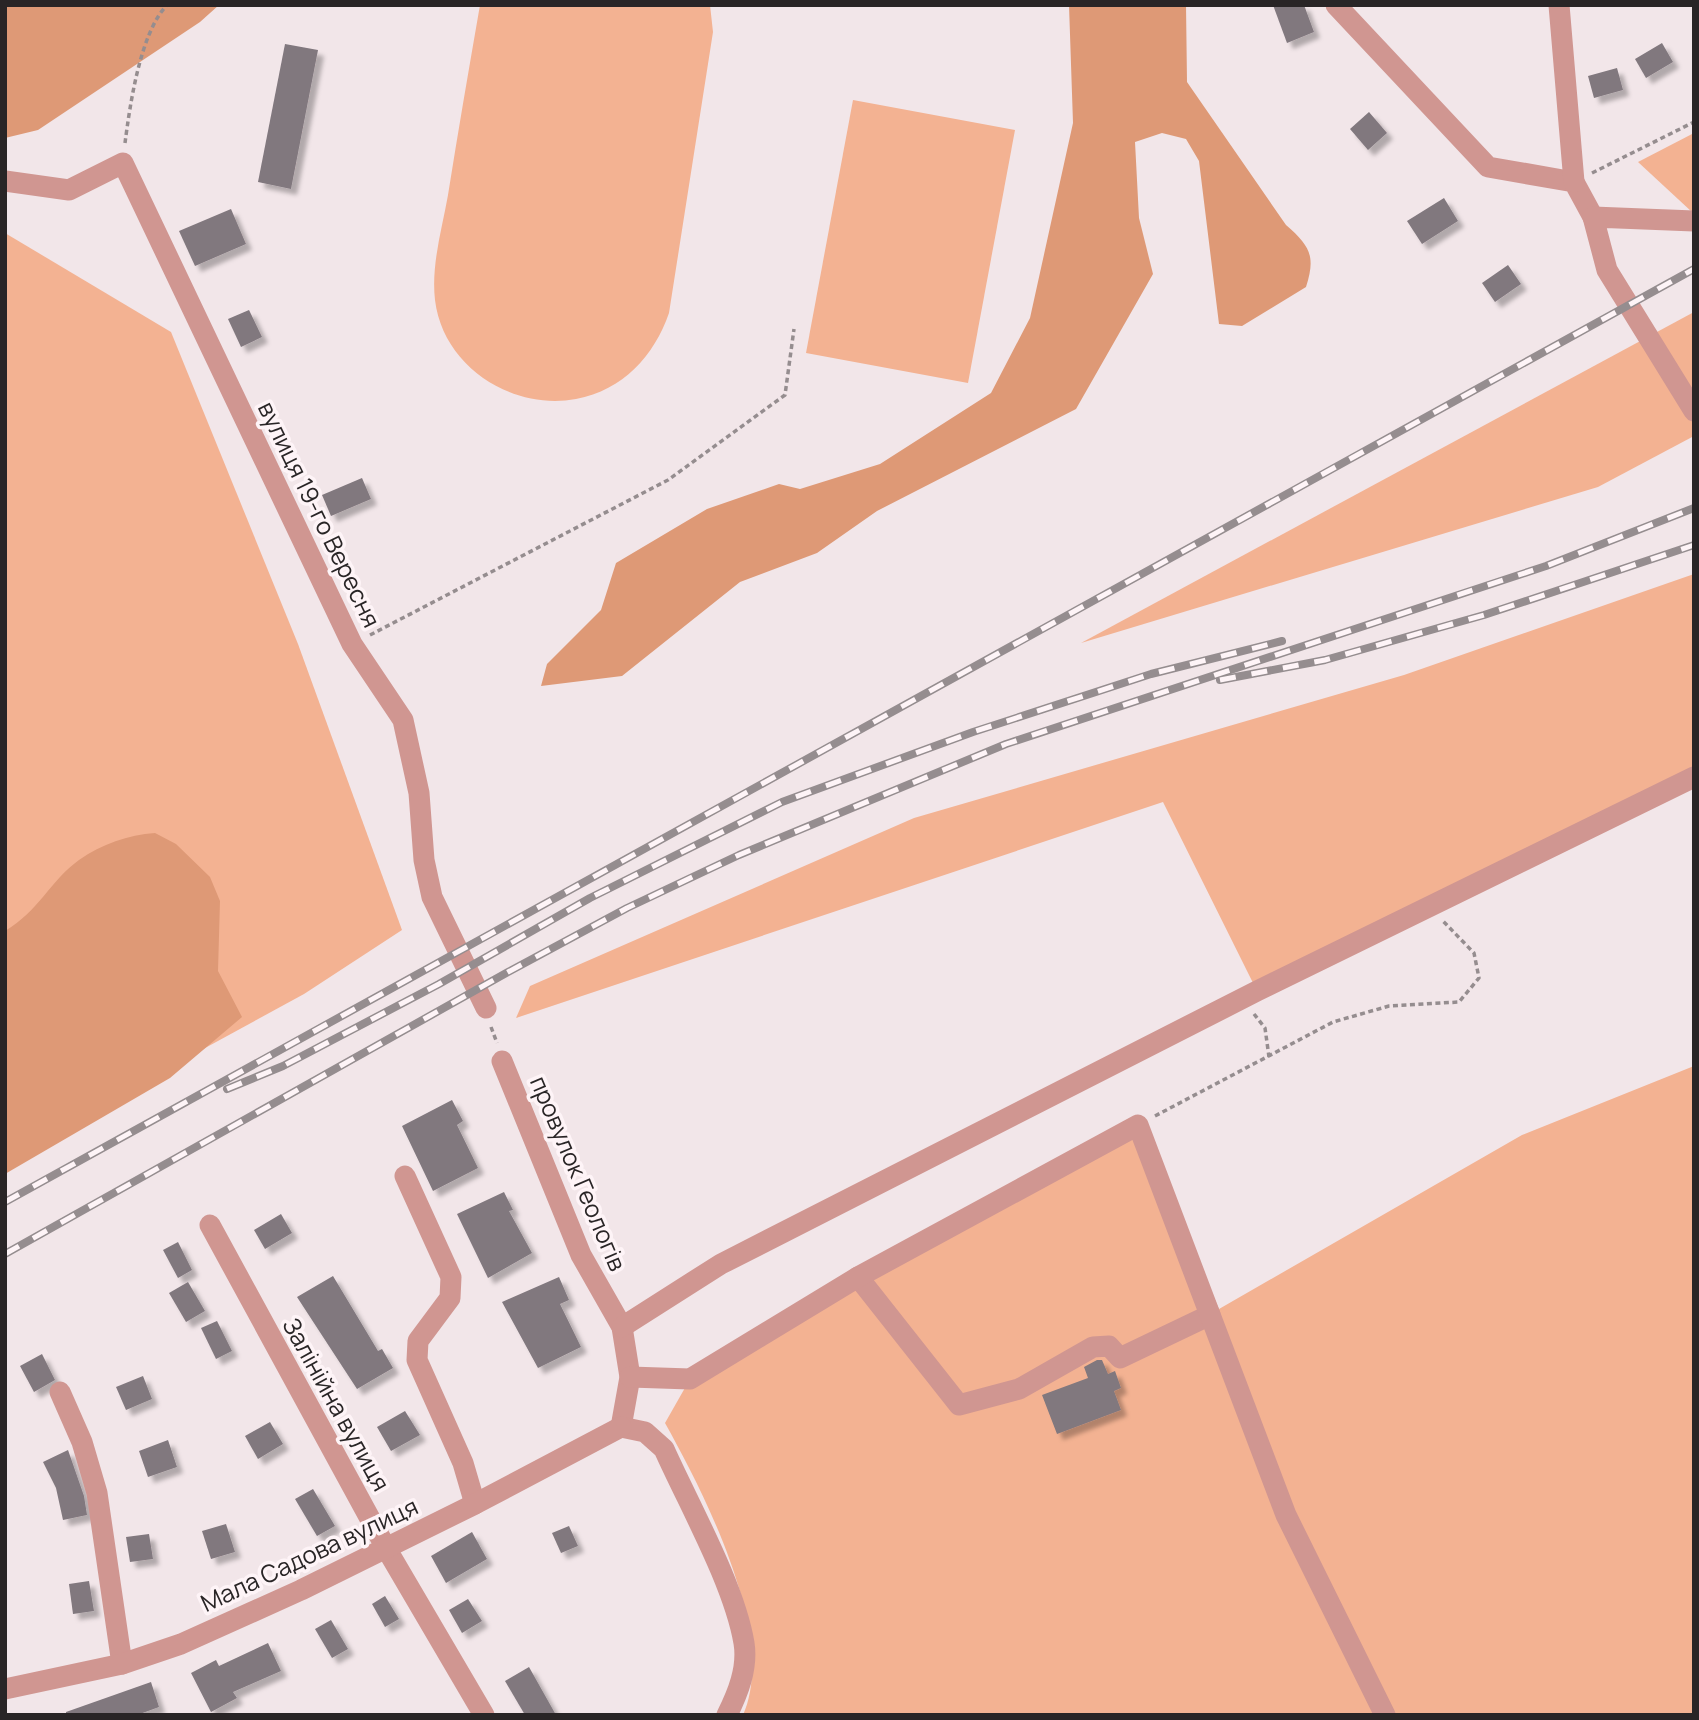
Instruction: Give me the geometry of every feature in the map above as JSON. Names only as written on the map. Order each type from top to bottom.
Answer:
[{"type":"street","points":[[1336,5],[1488,167],[1574,182]]},
{"type":"street","points":[[1559,5],[1574,182],[1593,217],[1607,270],[1694,411]]},
{"type":"street","points":[[5,181],[69,190],[123,163]]},
{"type":"street","name":"вулиця 19-го Вересня","points":[[123,163],[352,644],[403,720],[419,793],[425,860],[432,897],[486,1009]]},
{"type":"street","points":[[1593,217],[1694,221]]},
{"type":"street","points":[[622,1326],[721,1264],[1241,999],[1694,777]]},
{"type":"street","name":"провулок Геологів","points":[[502,1060],[581,1255],[622,1326],[630,1377],[621,1427]]},
{"type":"street","points":[[630,1377],[690,1380],[858,1277],[1138,1125],[1286,1515],[1385,1715]]},
{"type":"street","points":[[405,1176],[451,1277],[450,1298],[418,1341],[417,1360],[463,1463],[475,1504]]},
{"type":"street","name":"Залінійна вулиця","points":[[210,1225],[386,1548],[484,1715]]},
{"type":"street","points":[[858,1277],[959,1405],[1019,1389],[1093,1347],[1109,1346],[1120,1358],[1210,1315]]},
{"type":"street","points":[[60,1392],[82,1442],[97,1493],[122,1664]]},
{"type":"street","points":[[621,1427],[645,1432],[664,1449],[732,1600],[744,1645],[740,1689],[727,1715]]},
{"type":"street","name":"Мала Садова вулиця","points":[[5,1689],[122,1664],[181,1644],[386,1548],[621,1427]]},
{"type":"path","points":[[123,163],[129,112],[154,19],[167,5]]},
{"type":"path","points":[[1574,182],[1694,122]]},
{"type":"path","points":[[352,644],[668,480],[785,396],[794,329]]},
{"type":"path","points":[[1138,1125],[1333,1022],[1390,1006],[1459,1002],[1479,978],[1474,953],[1429,906]]},
{"type":"path","points":[[1241,999],[1265,1028],[1269,1057]]},
{"type":"path","points":[[486,1009],[502,1060]]},
{"type":"shaded area","points":[[5,5],[219,5],[200,22],[38,130],[5,138]]},
{"type":"shaded area","points":[[480,5],[710,5],[713,32],[669,313],[655,343],[635,369],[608,388],[576,399],[552,401],[529,398],[506,391],[485,379],[467,364],[452,345],[441,324],[435,300],[436,260]]},
{"type":"shaded area","points":[[1069,5],[1186,5],[1187,82],[1286,225],[1306,246],[1310,267],[1306,287],[1242,326],[1219,324],[1199,161],[1186,139],[1162,133],[1135,142],[1139,218],[1153,274],[1076,409],[877,511],[817,553],[740,582],[622,676],[541,686],[547,664],[601,610],[616,563],[707,509],[779,484],[800,489],[880,464],[991,393],[1030,318],[1073,123]]},
{"type":"shaded area","points":[[853,100],[1015,130],[968,383],[806,353]]},
{"type":"shaded area","points":[[1694,133],[1694,211],[1692,212],[1638,162]]},
{"type":"shaded area","points":[[5,233],[171,332],[298,644],[402,930],[304,994],[5,1157]]},
{"type":"shaded area","points":[[1694,312],[1694,436],[1598,487],[1081,643]]},
{"type":"shaded area","points":[[1694,574],[1694,777],[1257,991],[1163,802],[516,1018],[530,986],[914,818],[1404,675]]},
{"type":"shaded area","points":[[155,833],[176,844],[210,877],[220,901],[218,971],[242,1017],[170,1078],[5,1174],[5,931],[27,915],[60,877],[79,860],[116,841]]},
{"type":"shaded area","points":[[1694,1066],[1694,1715],[743,1715],[751,1683],[751,1646],[744,1606],[716,1525],[665,1423],[690,1379],[1138,1125],[1219,1309],[1522,1135]]},
{"type":"building","points":[[1273,5],[1304,5],[1314,32],[1287,43]]},
{"type":"building","points":[[1662,43],[1673,62],[1646,78],[1635,59]]},
{"type":"building","points":[[285,44],[318,50],[291,189],[258,182]]},
{"type":"building","points":[[1617,68],[1623,90],[1594,98],[1588,76]]},
{"type":"building","points":[[1369,112],[1387,133],[1368,150],[1350,129]]},
{"type":"building","points":[[1444,198],[1458,221],[1422,244],[1407,221]]},
{"type":"building","points":[[231,209],[246,244],[195,266],[179,231]]},
{"type":"building","points":[[1508,265],[1521,284],[1495,302],[1482,283]]},
{"type":"building","points":[[249,310],[262,337],[241,347],[228,319]]},
{"type":"building","points":[[362,478],[371,499],[331,516],[322,495]]},
{"type":"building","points":[[452,1100],[463,1121],[457,1125],[478,1168],[433,1191],[402,1126]]},
{"type":"building","points":[[504,1192],[513,1210],[509,1211],[532,1253],[488,1278],[457,1214]]},
{"type":"building","points":[[281,1214],[292,1233],[265,1249],[254,1230]]},
{"type":"building","points":[[178,1242],[192,1270],[178,1278],[163,1250]]},
{"type":"building","points":[[333,1276],[378,1351],[382,1349],[393,1368],[357,1389],[297,1297]]},
{"type":"building","points":[[559,1277],[569,1300],[560,1304],[581,1347],[538,1368],[502,1302]]},
{"type":"building","points":[[188,1282],[205,1311],[186,1322],[169,1293]]},
{"type":"building","points":[[217,1321],[232,1351],[216,1359],[201,1328]]},
{"type":"building","points":[[42,1354],[55,1380],[34,1392],[20,1366]]},
{"type":"building","points":[[1102,1360],[1108,1374],[1115,1371],[1121,1388],[1114,1391],[1121,1410],[1057,1434],[1042,1395],[1088,1378],[1084,1367]]},
{"type":"building","points":[[143,1376],[152,1399],[126,1410],[116,1387]]},
{"type":"building","points":[[405,1411],[420,1435],[391,1451],[377,1427]]},
{"type":"building","points":[[270,1422],[283,1444],[258,1459],[245,1436]]},
{"type":"building","points":[[168,1440],[177,1467],[148,1477],[139,1451]]},
{"type":"building","points":[[68,1450],[84,1496],[87,1515],[63,1520],[56,1488],[43,1462]]},
{"type":"building","points":[[313,1489],[335,1526],[317,1536],[295,1499]]},
{"type":"building","points":[[226,1524],[235,1552],[211,1559],[202,1531]]},
{"type":"building","points":[[569,1526],[578,1546],[561,1553],[552,1533]]},
{"type":"building","points":[[472,1532],[487,1559],[446,1583],[431,1556]]},
{"type":"building","points":[[149,1534],[153,1559],[130,1562],[126,1537]]},
{"type":"building","points":[[89,1581],[94,1611],[73,1614],[69,1584]]},
{"type":"building","points":[[385,1596],[399,1619],[385,1627],[372,1604]]},
{"type":"building","points":[[468,1599],[482,1621],[462,1633],[449,1610]]},
{"type":"building","points":[[331,1620],[348,1649],[332,1658],[315,1629]]},
{"type":"building","points":[[268,1643],[281,1671],[233,1692],[237,1698],[211,1712],[191,1673],[216,1660],[219,1666]]},
{"type":"building","points":[[529,1667],[556,1715],[525,1715],[505,1681]]},
{"type":"building","points":[[151,1682],[159,1707],[137,1715],[66,1715],[66,1712]]},
{"type":"railway","points":[[5,1202],[1694,269]]},
{"type":"railway","points":[[5,1254],[508,972],[627,908],[739,855],[1006,744],[1546,566],[1694,508]]},
{"type":"railway","points":[[1220,680],[1325,660],[1484,615],[1694,545]]},
{"type":"railway","points":[[227,1089],[283,1066],[439,984],[590,898],[782,802],[973,732],[1151,674],[1282,641]]}]
